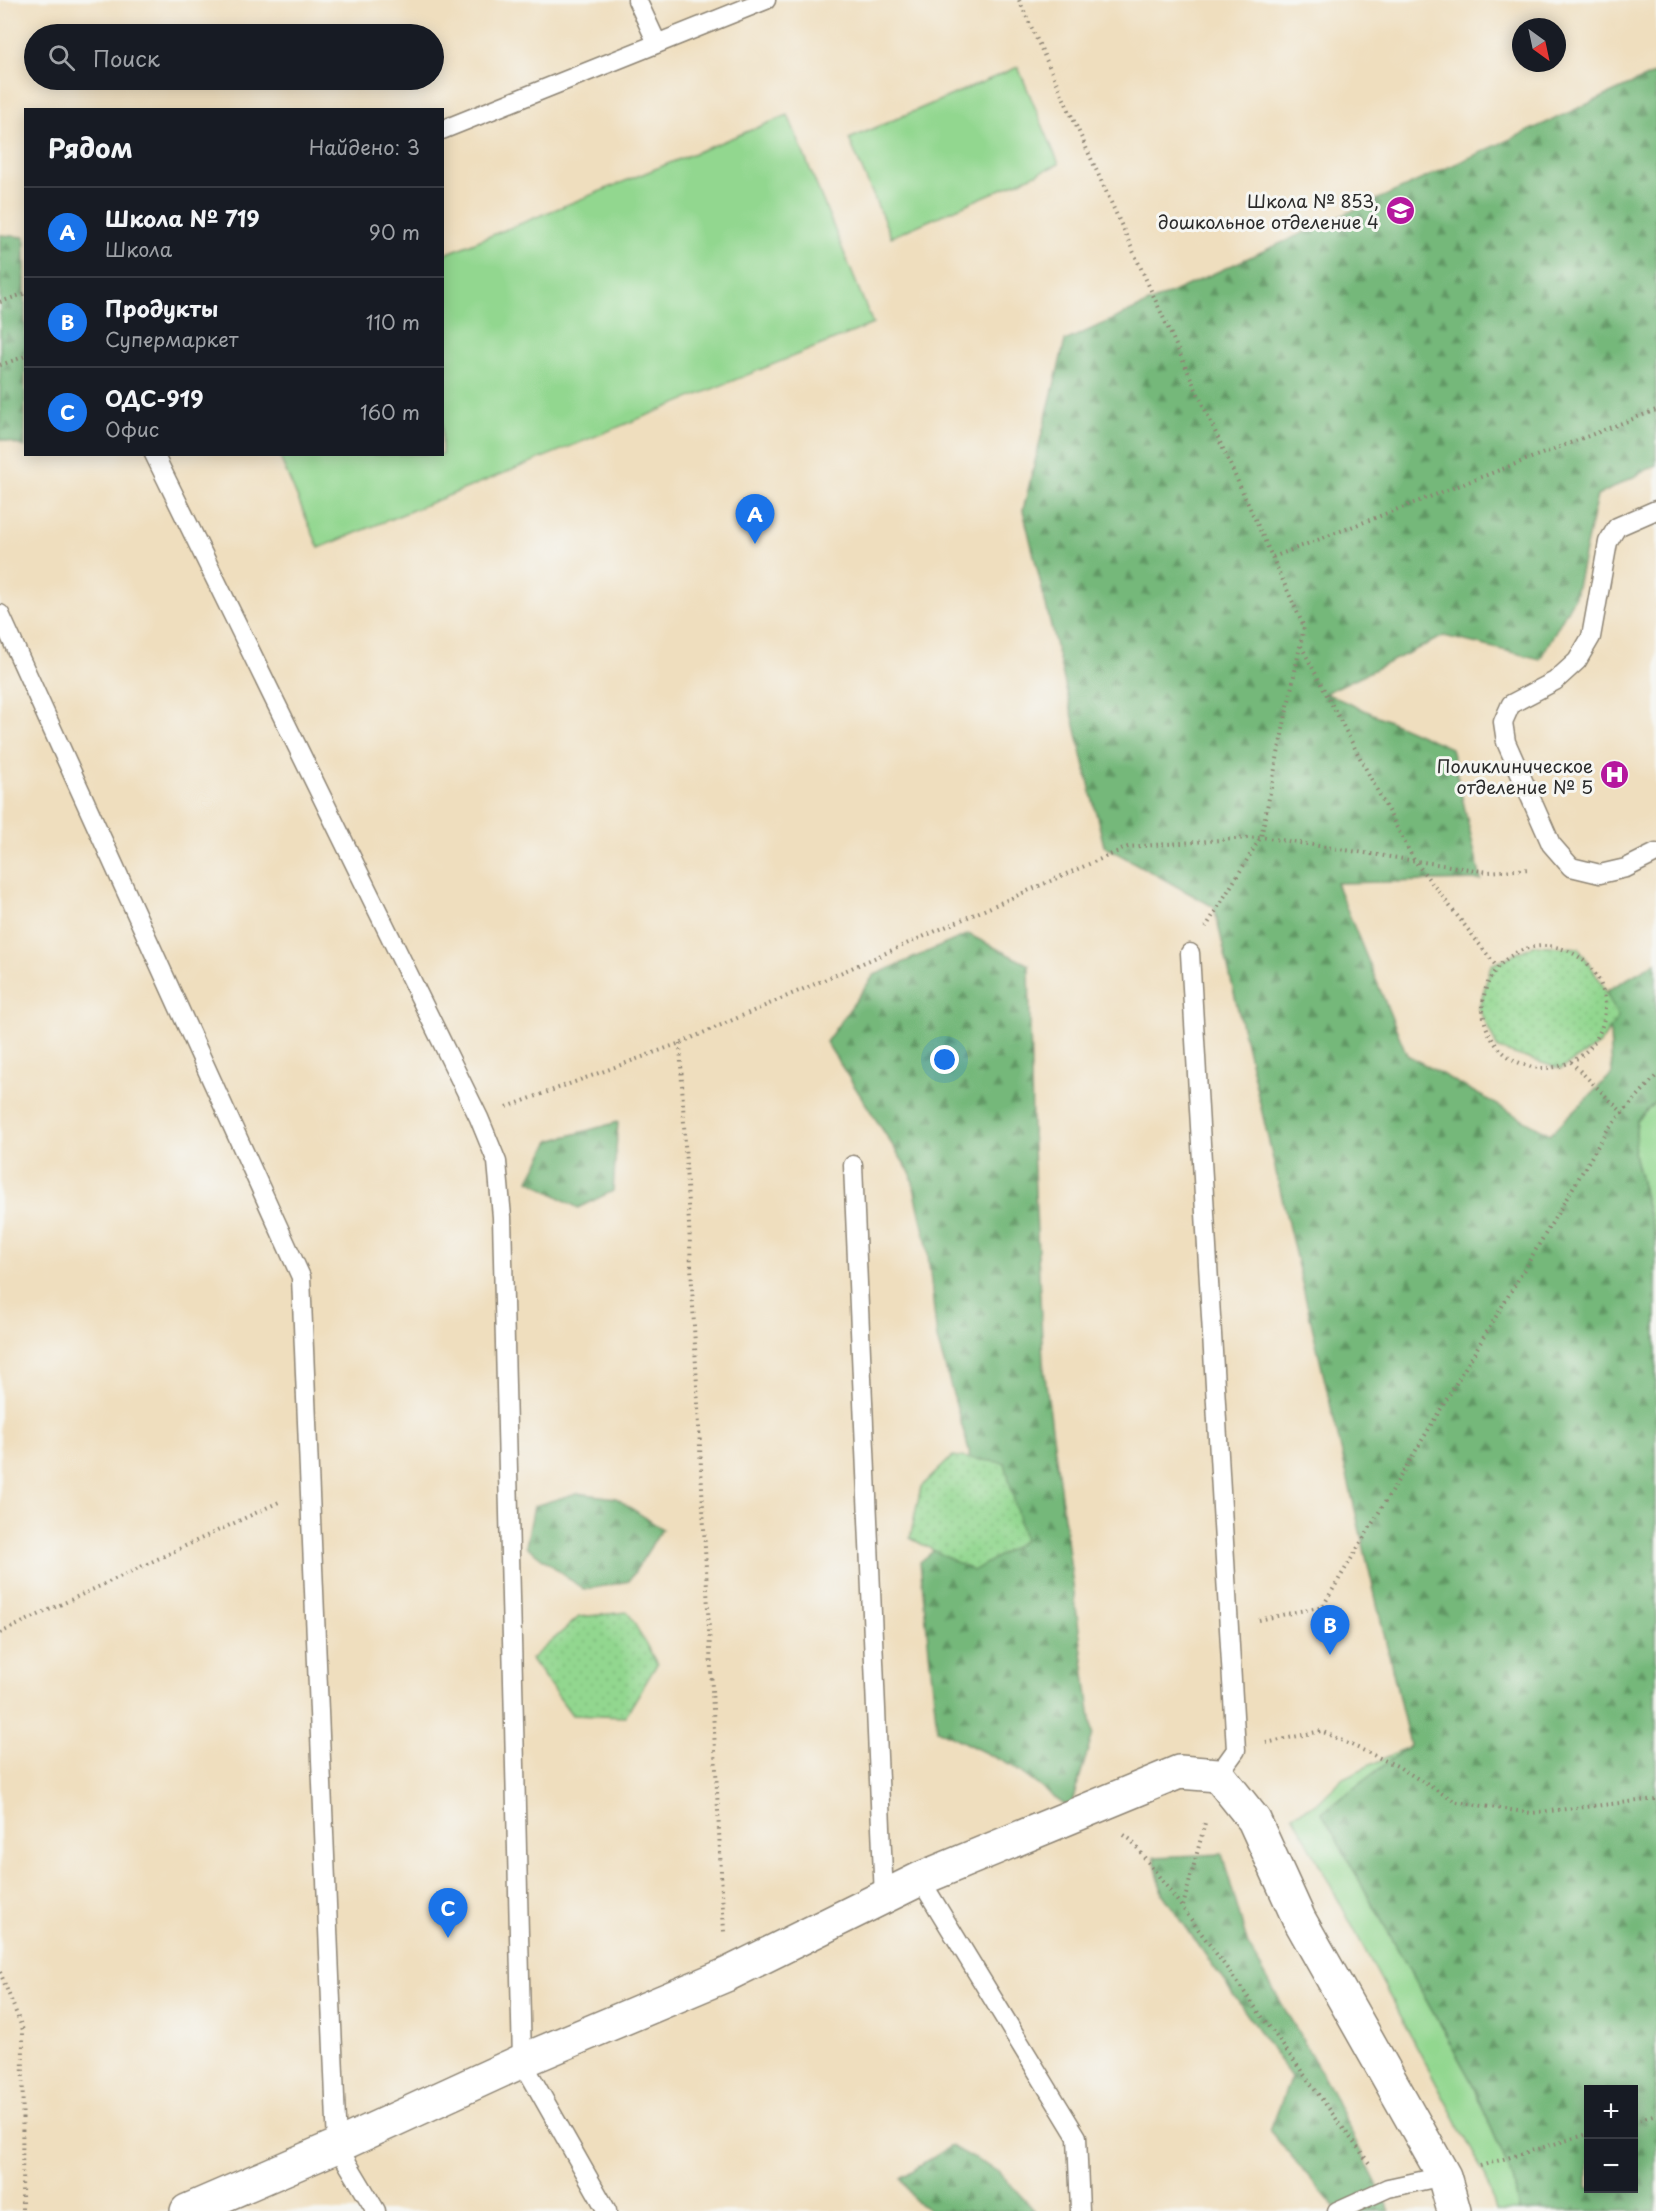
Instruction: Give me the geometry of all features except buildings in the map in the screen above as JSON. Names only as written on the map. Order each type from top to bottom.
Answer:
[{"type":"street","points":[[187,2211],[337,2146],[522,2061],[726,1975],[920,1879],[1179,1772],[1227,1763],[1299,1919],[1444,2176],[1454,2211]]},
{"type":"lane","points":[[637,0],[657,43]]},
{"type":"lane","points":[[444,129],[766,0]]},
{"type":"lane","points":[[155,456],[479,1118],[497,1162],[502,1217],[522,2061],[607,2211]]},
{"type":"lane","points":[[1656,510],[1617,527],[1608,542],[1591,637],[1576,661],[1555,681],[1511,704],[1503,722],[1506,742],[1551,844],[1571,867],[1600,874],[1626,868],[1656,854]]},
{"type":"lane","points":[[0,614],[301,1276],[337,2146],[376,2211]]},
{"type":"lane","points":[[1190,953],[1229,1627],[1227,1763]]},
{"type":"lane","points":[[853,1164],[884,1898]]},
{"type":"lane","points":[[920,1879],[1077,2137],[1080,2211]]},
{"type":"lane","points":[[1337,2211],[1388,2188],[1444,2176]]},
{"type":"path","points":[[1019,0],[1304,627],[1261,837],[1190,953]]},
{"type":"path","points":[[0,302],[24,294]]},
{"type":"path","points":[[0,365],[24,358]]},
{"type":"path","points":[[1273,557],[1656,410]]},
{"type":"path","points":[[1300,646],[1414,860],[1497,967]]},
{"type":"path","points":[[479,1118],[680,1043],[1128,847],[1261,837],[1488,872],[1571,867]]},
{"type":"path","points":[[1551,946],[1570,952],[1587,963],[1599,980],[1605,999],[1604,1020],[1597,1039],[1583,1054],[1566,1065],[1546,1069],[1525,1066],[1507,1057],[1493,1042],[1485,1024],[1482,1004],[1487,985],[1497,967],[1512,955],[1531,947],[1551,946]]},
{"type":"path","points":[[680,1043],[726,1975]]},
{"type":"path","points":[[1571,1062],[1623,1113]]},
{"type":"path","points":[[1229,1627],[1323,1606],[1608,1129],[1656,1076]]},
{"type":"path","points":[[0,1633],[309,1487]]},
{"type":"path","points":[[1183,1907],[1227,1763],[1321,1731],[1397,1766],[1456,1802],[1531,1813],[1656,1799]]},
{"type":"path","points":[[1123,1834],[1131,1840],[1183,1907],[1293,2061],[1388,2188]]},
{"type":"path","points":[[0,1972],[23,2030],[22,2211]]},
{"type":"path","points":[[1638,2120],[1656,2114]]},
{"type":"path","points":[[1444,2176],[1584,2135]]},
{"type":"green space","points":[[1018,67],[1059,164],[891,237],[849,139]]},
{"type":"green space","points":[[1656,73],[1656,465],[1597,496],[1575,596],[1540,659],[1444,636],[1325,693],[1451,748],[1481,880],[1336,883],[1407,1055],[1550,1134],[1612,1074],[1608,990],[1656,962],[1656,1101],[1637,1121],[1634,1154],[1656,1242],[1656,2211],[1519,2211],[1513,2178],[1470,2079],[1322,1813],[1410,1745],[1214,907],[1104,846],[1023,510],[1065,341]]},
{"type":"green space","points":[[788,115],[873,324],[319,548],[279,456],[444,456],[444,255]]},
{"type":"green space","points":[[0,235],[24,237],[24,447],[0,439]]},
{"type":"green space","points":[[968,934],[1029,965],[1032,1126],[1043,1361],[1093,1734],[1070,1809],[1012,1766],[937,1729],[920,1562],[973,1518],[969,1450],[937,1339],[927,1245],[911,1174],[826,1042],[874,975]]},
{"type":"green space","points":[[1535,945],[1579,948],[1601,982],[1618,1017],[1600,1044],[1561,1069],[1498,1049],[1479,1008],[1491,965]]},
{"type":"green space","points":[[1656,1101],[1656,1242],[1634,1154],[1637,1121]]},
{"type":"green space","points":[[618,1122],[613,1191],[578,1208],[529,1180],[550,1141]]},
{"type":"green space","points":[[953,1456],[1005,1463],[1024,1541],[973,1571],[910,1538],[921,1487]]},
{"type":"green space","points":[[577,1493],[616,1498],[662,1529],[629,1581],[584,1590],[526,1546],[534,1506]]},
{"type":"green space","points":[[628,1612],[657,1664],[625,1717],[572,1715],[531,1659],[579,1617]]},
{"type":"green space","points":[[1410,1746],[1322,1813],[1470,2079],[1513,2178],[1519,2211],[1495,2211],[1486,2177],[1293,1815],[1319,1802],[1343,1778]]},
{"type":"green space","points":[[1222,1854],[1248,1945],[1325,2079],[1390,2211],[1338,2211],[1270,2131],[1291,2077],[1162,1893],[1154,1857]]},
{"type":"green space","points":[[951,2146],[998,2171],[1035,2211],[932,2211],[917,2203],[901,2178]]},
{"type":"place","name":"Школа № 853, дошкольное отделение 4","points":[[1400,210]]},
{"type":"place","name":"Школа № 719","points":[[755,544]]},
{"type":"place","name":"Поликлиническое отделение № 5","points":[[1614,775]]},
{"type":"place","name":"Продукты","points":[[1330,1655]]},
{"type":"place","name":"ОДС-919","points":[[448,1938]]}]
